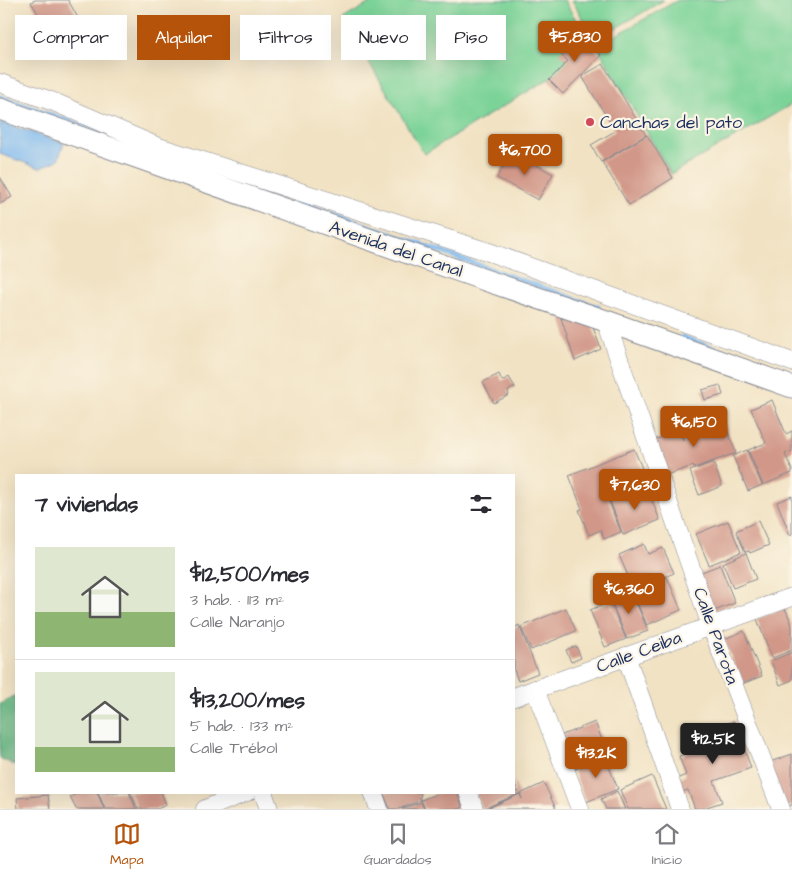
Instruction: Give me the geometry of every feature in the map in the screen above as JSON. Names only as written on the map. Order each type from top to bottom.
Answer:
[{"type":"street","points":[[0,83],[54,102],[156,146],[489,252],[792,362]]},
{"type":"street","name":"Avenida del Canal","points":[[0,109],[792,386]]},
{"type":"street","name":"Calle Parota","points":[[606,321],[711,626],[781,809]]},
{"type":"street","name":"Calle Ceiba","points":[[515,697],[792,597]]},
{"type":"street","points":[[626,656],[680,809]]},
{"type":"street","points":[[534,689],[580,809]]},
{"type":"street","points":[[205,809],[242,794]]},
{"type":"street","points":[[264,794],[269,809]]},
{"type":"street","points":[[374,794],[378,809]]},
{"type":"street","points":[[469,794],[474,809]]},
{"type":"green space","points":[[375,0],[564,0],[595,51],[424,154],[368,60],[426,60],[426,15],[350,15]]},
{"type":"green space","points":[[572,0],[664,0],[595,40]]},
{"type":"green space","points":[[678,0],[792,0],[792,104],[671,174],[597,46]]},
{"type":"green space","points":[[15,696],[15,766],[0,758],[0,704]]},
{"type":"water","points":[[0,122],[64,143],[58,160],[40,168],[0,154]]},
{"type":"building","points":[[35,0],[68,0],[76,15],[39,15],[31,2]]},
{"type":"building","points":[[578,33],[601,55],[563,94],[549,80],[568,61],[559,53]]},
{"type":"building","points":[[603,64],[646,135],[601,162],[591,145],[615,131],[582,76]]},
{"type":"building","points":[[647,135],[673,178],[629,205],[602,162]]},
{"type":"building","points":[[511,151],[553,174],[538,200],[497,178]]},
{"type":"building","points":[[0,177],[12,197],[0,204]]},
{"type":"building","points":[[561,318],[591,322],[601,349],[575,361]]},
{"type":"building","points":[[499,374],[502,381],[509,377],[515,387],[508,391],[509,395],[494,403],[483,382]]},
{"type":"building","points":[[720,385],[723,395],[705,400],[702,390]]},
{"type":"building","points":[[772,400],[786,434],[792,431],[792,451],[785,454],[792,473],[763,485],[748,450],[766,443],[751,409]]},
{"type":"building","points":[[724,421],[736,453],[694,468],[693,466],[666,475],[654,440],[680,431],[683,440],[681,433],[701,426],[702,429]]},
{"type":"building","points":[[634,449],[649,485],[610,501],[608,499],[621,532],[604,539],[601,530],[589,535],[579,510],[582,509],[569,475]]},
{"type":"building","points":[[747,450],[762,485],[748,491],[733,456]]},
{"type":"building","points":[[713,462],[722,486],[699,495],[690,471]]},
{"type":"building","points":[[646,487],[660,520],[623,535],[610,501]]},
{"type":"building","points":[[792,496],[792,534],[790,535],[777,502]]},
{"type":"building","points":[[728,521],[741,552],[709,565],[696,534]]},
{"type":"building","points":[[758,521],[769,545],[750,553],[749,551],[745,552],[736,531]]},
{"type":"building","points":[[644,544],[648,554],[663,548],[674,573],[634,590],[619,555]]},
{"type":"building","points":[[746,553],[756,579],[733,588],[723,563]]},
{"type":"building","points":[[720,565],[735,603],[714,611],[699,573]]},
{"type":"building","points":[[667,577],[681,610],[647,625],[632,592]]},
{"type":"building","points":[[631,590],[648,631],[627,639],[610,599]]},
{"type":"building","points":[[610,602],[626,639],[605,647],[590,610]]},
{"type":"building","points":[[566,608],[576,631],[531,650],[521,627]]},
{"type":"building","points":[[785,608],[792,625],[792,650],[772,658],[757,619]]},
{"type":"building","points":[[519,625],[538,673],[518,681],[515,673],[515,627]]},
{"type":"building","points":[[744,631],[762,676],[742,684],[724,639]]},
{"type":"building","points":[[576,646],[581,658],[571,662],[566,650]]},
{"type":"building","points":[[792,652],[792,680],[780,685],[771,661]]},
{"type":"building","points":[[734,721],[751,768],[714,781],[722,802],[701,809],[695,809],[688,790],[681,792],[676,779],[686,775],[679,756],[694,751],[692,747],[711,740],[708,730]]},
{"type":"building","points":[[595,722],[608,755],[575,768],[562,735]]},
{"type":"building","points":[[792,754],[792,805],[785,808],[770,762]]},
{"type":"building","points":[[605,757],[618,789],[586,802],[573,770]]},
{"type":"building","points":[[652,776],[666,809],[628,809],[620,790]]},
{"type":"building","points":[[544,783],[556,809],[486,809]]},
{"type":"building","points":[[515,784],[519,794],[483,809],[476,794],[515,794]]},
{"type":"building","points":[[617,791],[625,809],[606,809],[601,799]]},
{"type":"building","points":[[76,794],[98,794],[104,809],[76,809],[70,797]]},
{"type":"building","points":[[99,794],[130,794],[136,809],[105,809]]},
{"type":"building","points":[[131,794],[162,794],[166,805],[157,809],[138,809]]},
{"type":"building","points":[[384,794],[420,794],[419,797],[421,800],[399,809],[390,809]]},
{"type":"building","points":[[436,794],[458,794],[463,807],[459,809],[425,809],[421,800]]},
{"type":"building","points":[[48,795],[50,809],[18,809],[17,798]]},
{"type":"building","points":[[421,802],[424,809],[402,809]]},
{"type":"waterway","points":[[0,97],[110,135]]},
{"type":"waterway","points":[[260,188],[598,307]]},
{"type":"waterway","points":[[682,337],[792,375]]},
{"type":"place","name":"Canchas del pato","points":[[590,122]]}]
